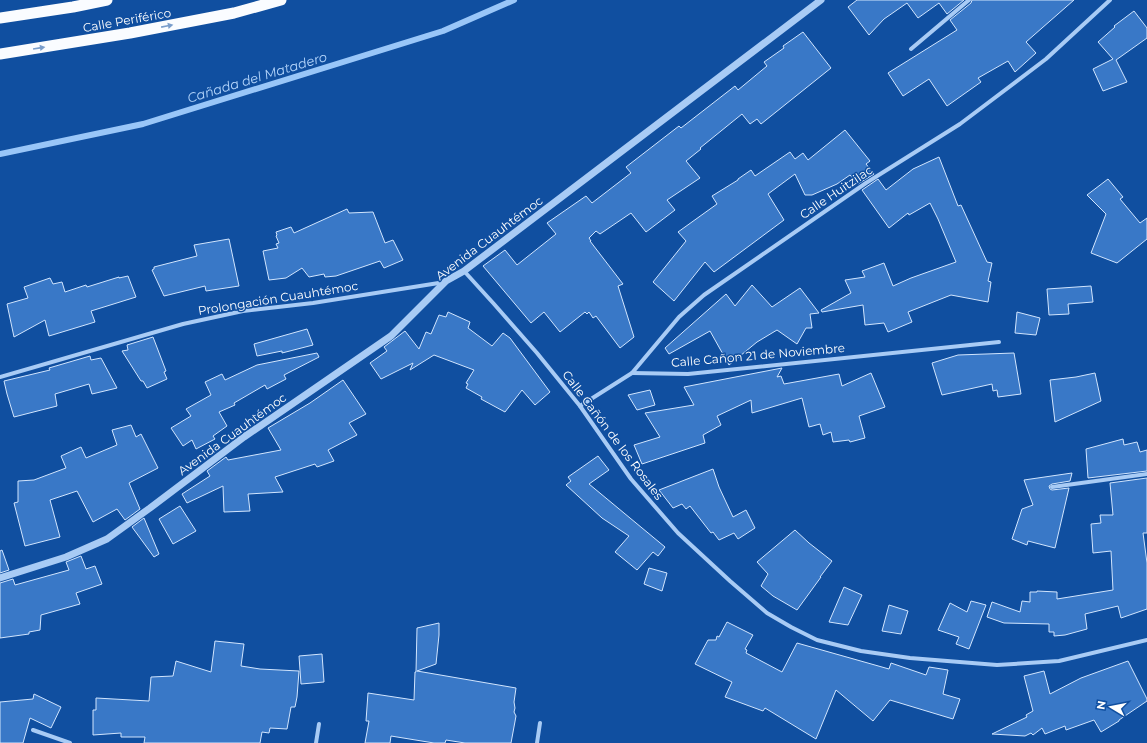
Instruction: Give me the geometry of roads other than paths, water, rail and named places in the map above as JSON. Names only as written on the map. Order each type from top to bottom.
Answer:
[{"type":"highway","name":"Calle Periférico","points":[[0,18],[74,7],[107,0]]},
{"type":"highway","name":"Calle Periférico","points":[[0,54],[145,30],[234,13],[281,0]]},
{"type":"street","name":"Avenida Cuauhtémoc","points":[[0,578],[66,557],[107,538],[150,508],[244,438],[391,336],[446,281],[464,271],[821,0]]},
{"type":"street","points":[[911,49],[969,0]]},
{"type":"street","name":"Calle Huitzilac","points":[[580,406],[632,373],[679,317],[704,295],[866,184],[960,124],[1046,59],[1110,0]]},
{"type":"street","name":"Calle Cañón de los Rosales","points":[[464,271],[538,354],[580,406],[631,479],[678,533],[767,613],[791,627],[818,640],[861,651],[910,658],[997,665],[1059,661],[1147,640]]},
{"type":"street","name":"Prolongación Cuauhtémoc","points":[[0,377],[183,324],[243,311],[313,303],[446,281]]},
{"type":"street","name":"Calle Cañon 21 de Noviembre","points":[[632,373],[688,374],[999,342]]},
{"type":"street","points":[[1052,488],[1147,474]]},
{"type":"street","points":[[316,743],[319,724]]},
{"type":"street","points":[[537,743],[540,724]]},
{"type":"street","points":[[33,730],[70,743]]},
{"type":"waterway","name":"Cañada del Matadero","points":[[0,154],[143,124],[443,31],[514,0]]}]
